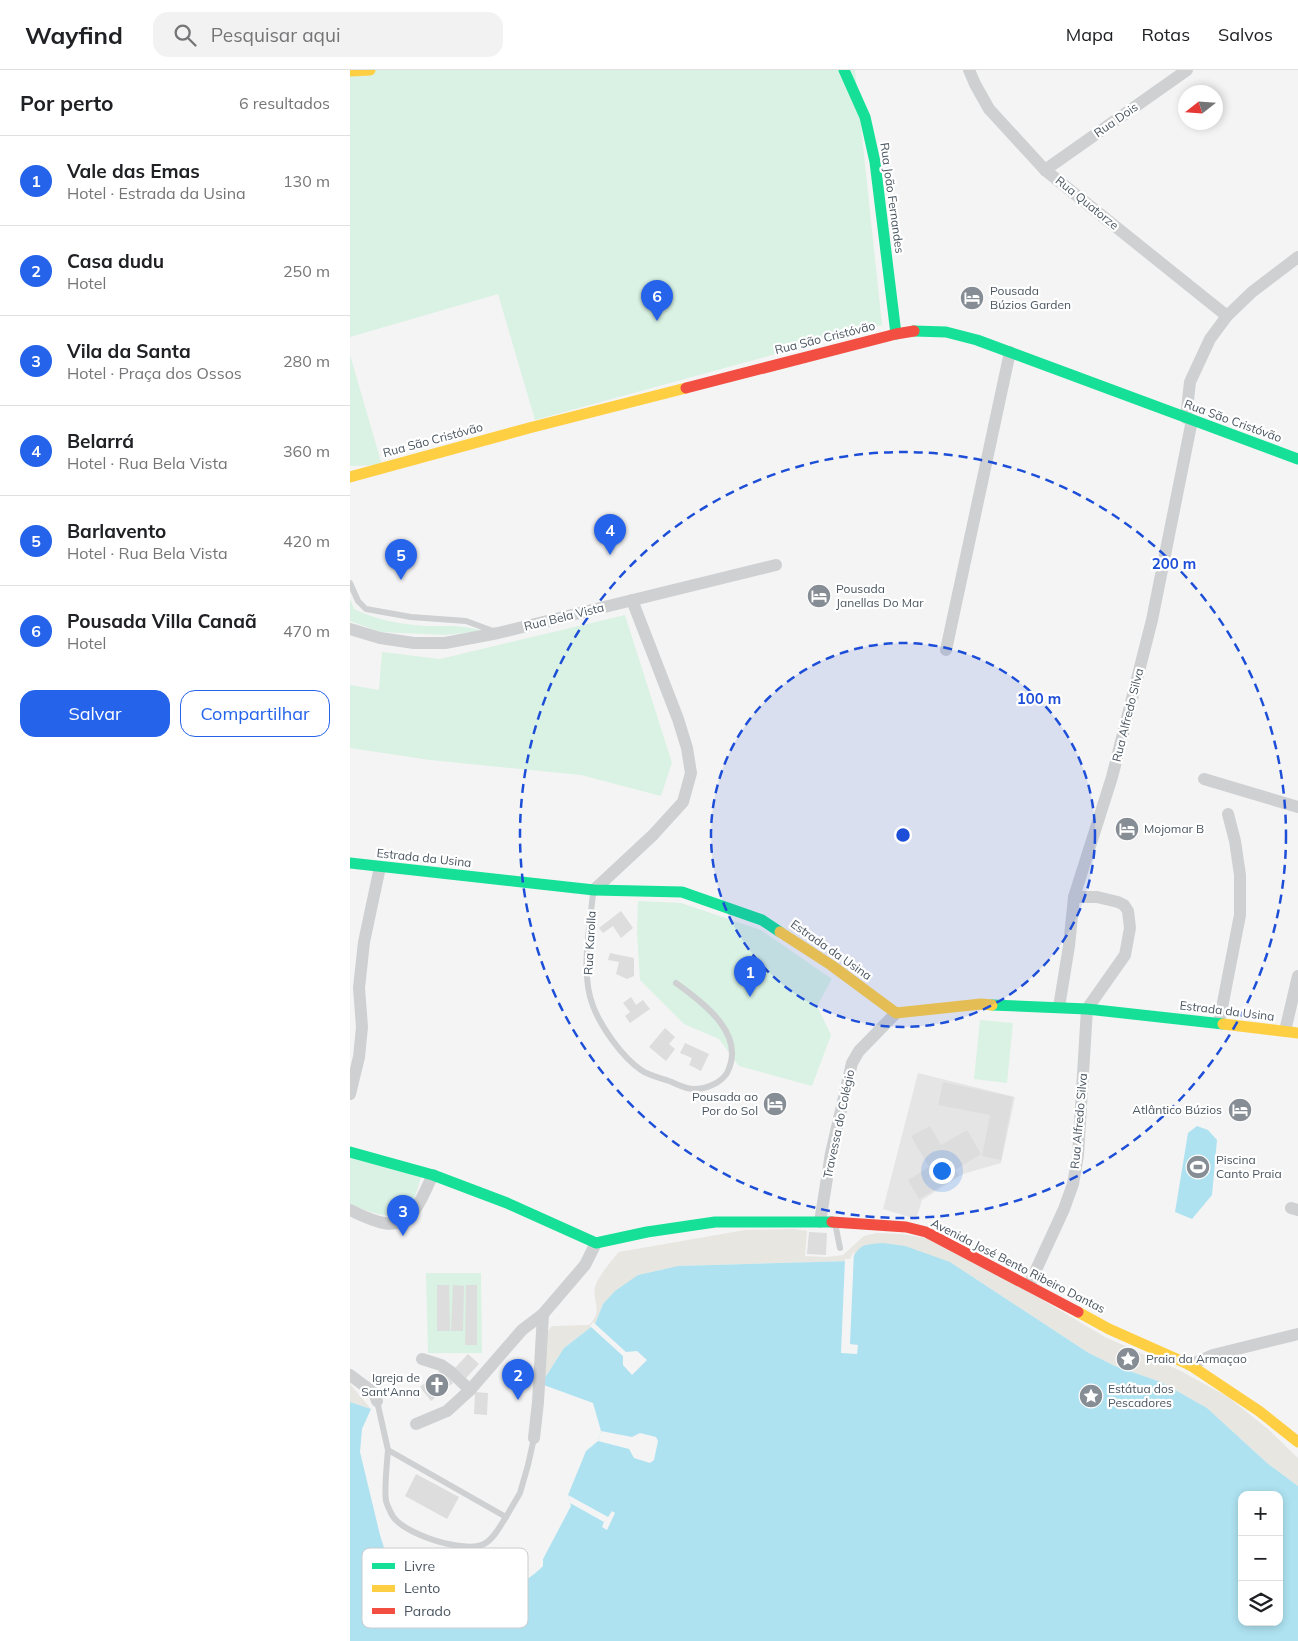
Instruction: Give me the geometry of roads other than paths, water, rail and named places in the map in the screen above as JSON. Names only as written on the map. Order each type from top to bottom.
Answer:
[{"type":"main road","points":[[350,71],[370,70]]},
{"type":"main road","name":"Rua João Fernandes","points":[[844,70],[865,117],[875,162],[896,334]]},
{"type":"main road","name":"Rua São Cristóvão","points":[[350,477],[529,428],[896,334],[916,332],[946,332],[977,340],[1298,459]]},
{"type":"main road","name":"Estrada da Usina","points":[[350,863],[594,890],[682,892],[762,920],[831,965],[896,1013],[981,1004],[1059,1007],[1298,1032]]},
{"type":"main road","points":[[350,1152],[432,1175],[506,1203],[596,1243]]},
{"type":"main road","name":"Avenida José Bento Ribeiro Dantas","points":[[596,1243],[647,1232],[715,1222],[835,1222],[906,1228],[926,1232],[1029,1285],[1108,1329],[1190,1366],[1259,1411],[1298,1442]]},
{"type":"street","name":"Rua Quatorze","points":[[969,70],[989,109],[1045,170],[1227,316]]},
{"type":"street","name":"Rua Dois","points":[[1045,170],[1187,70]]},
{"type":"street","name":"Rua Alfredo Silva","points":[[1059,1007],[1069,946],[1074,897],[1112,777],[1152,620],[1189,419],[1190,382],[1210,339],[1227,316],[1252,292],[1298,257]]},
{"type":"street","points":[[946,650],[1010,352]]},
{"type":"street","name":"Rua Bela Vista","points":[[350,629],[380,638],[414,643],[445,643],[776,565]]},
{"type":"street","points":[[594,890],[653,835],[683,802],[691,773],[687,748],[678,719],[632,600]]},
{"type":"street","points":[[1204,779],[1298,807]]},
{"type":"street","points":[[1219,1023],[1240,915],[1240,875],[1235,841],[1228,814]]},
{"type":"street","points":[[350,1094],[359,1057],[362,1027],[359,988],[364,942],[380,867]]},
{"type":"street","points":[[1074,897],[1097,897],[1118,902],[1124,905],[1129,916],[1130,928],[1125,955],[1087,1009]]},
{"type":"street","points":[[1285,1031],[1298,976]]},
{"type":"street","name":"Rua Alfredo Silva","points":[[1029,1285],[1064,1209],[1073,1184],[1078,1154],[1087,1009]]},
{"type":"street","name":"Travessa do Colégio","points":[[820,1222],[831,1153],[852,1063],[859,1051],[896,1013]]},
{"type":"street","points":[[350,1210],[382,1223],[403,1222],[412,1215],[432,1175]]},
{"type":"street","points":[[416,1424],[447,1411],[470,1390],[522,1330],[543,1314],[585,1265],[596,1243]]},
{"type":"street","points":[[534,1438],[543,1314]]},
{"type":"street","points":[[1190,1366],[1213,1355],[1298,1334]]},
{"type":"street","points":[[422,1359],[441,1365],[470,1390]]},
{"type":"street","points":[[350,1375],[376,1397]]},
{"type":"lane","points":[[350,583],[358,600],[366,609],[411,617],[466,621],[498,632]]},
{"type":"lane","name":"Rua Karolla","points":[[594,890],[587,955],[588,986],[593,1006],[602,1023],[626,1057],[642,1070],[683,1087],[694,1089],[707,1087],[725,1076],[730,1065],[733,1054],[728,1034],[718,1018],[676,983]]},
{"type":"lane","points":[[835,1222],[840,1248]]},
{"type":"lane","points":[[376,1397],[388,1450],[386,1501],[393,1518],[411,1530],[452,1545],[478,1546],[490,1540],[520,1492],[534,1438]]},
{"type":"lane","points":[[388,1450],[506,1517]]},
{"type":"water","name":"Piscina Canto Praia","points":[[1197,1126],[1208,1130],[1217,1140],[1212,1195],[1192,1219],[1175,1212],[1188,1133]]},
{"type":"water","points":[[883,1243],[905,1246],[950,1262],[1087,1352],[1115,1366],[1161,1382],[1207,1408],[1267,1463],[1298,1486],[1298,1641],[350,1641],[350,1402],[371,1409],[362,1429],[360,1452],[384,1548],[362,1548],[362,1628],[528,1628],[528,1579],[543,1566],[543,1559],[571,1506],[568,1495],[586,1451],[598,1441],[601,1431],[593,1403],[541,1384],[564,1348],[595,1324],[603,1304],[615,1291],[638,1275],[678,1266],[851,1261],[857,1251],[863,1246]]},
{"type":"place","name":"Pousada Búzios Garden","points":[[972,298]]},
{"type":"place","name":"Pousada Villa Canaã","points":[[657,321]]},
{"type":"place","name":"Belarrá","points":[[610,555]]},
{"type":"place","name":"Barlavento","points":[[401,580]]},
{"type":"place","name":"Pousada Janellas Do Mar","points":[[819,596]]},
{"type":"place","name":"Mojomar B","points":[[1127,829]]},
{"type":"place","name":"Vale das Emas","points":[[750,997]]},
{"type":"place","name":"Pousada ao Por do Sol","points":[[775,1104]]},
{"type":"place","name":"Atlântico Búzios","points":[[1240,1110]]},
{"type":"place","name":"Piscina Canto Praia","points":[[1198,1167]]},
{"type":"place","name":"Vila da Santa","points":[[403,1236]]},
{"type":"place","name":"Praia da Armaçao","points":[[1128,1359]]},
{"type":"place","name":"Igreja de Sant'Anna","points":[[437,1385]]},
{"type":"place","name":"Estátua dos Pescadores","points":[[1091,1396]]},
{"type":"place","name":"Casa dudu","points":[[518,1400]]}]
